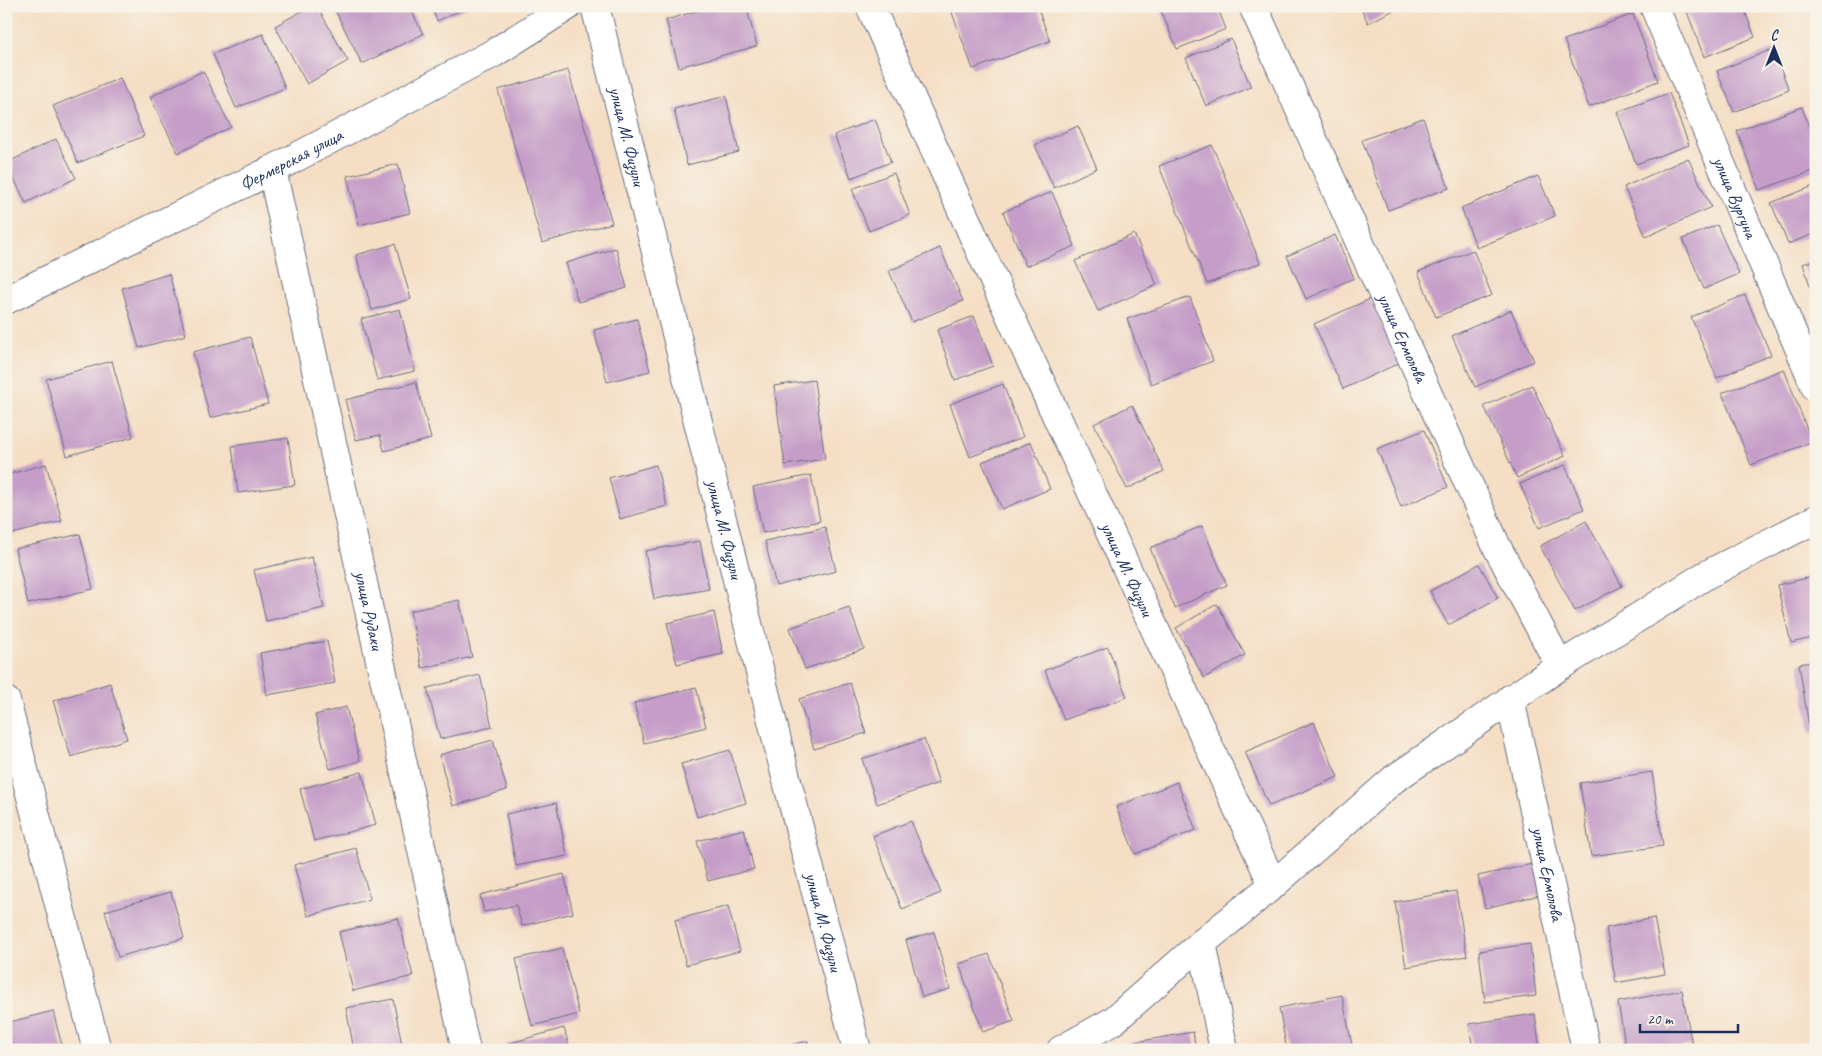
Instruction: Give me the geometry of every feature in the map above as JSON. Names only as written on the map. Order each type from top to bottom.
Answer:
[{"type":"street","name":"Фермерская улица","points":[[6,300],[272,170],[494,53],[568,6]]},
{"type":"street","name":"улица М. Физули","points":[[595,6],[782,761],[857,1050]]},
{"type":"street","name":"улица М. Физули","points":[[870,6],[977,244],[1273,885]]},
{"type":"street","name":"улица Ермолова","points":[[1253,6],[1497,547],[1560,666]]},
{"type":"street","name":"улица Вургуна","points":[[1654,6],[1816,388]]},
{"type":"street","name":"улица Рудаки","points":[[272,170],[466,1050]]},
{"type":"street","points":[[1061,1050],[1112,1021],[1202,943],[1273,885],[1394,779],[1560,666],[1706,575],[1816,519]]},
{"type":"street","name":"улица Ермолова","points":[[1510,699],[1586,1050]]},
{"type":"street","points":[[6,701],[12,750],[97,1050]]},
{"type":"street","points":[[1202,943],[1224,1050]]},
{"type":"building","points":[[311,6],[317,6],[348,61],[307,84],[275,26]]},
{"type":"building","points":[[333,6],[409,6],[423,34],[362,64]]},
{"type":"building","points":[[431,6],[470,6],[437,21]]},
{"type":"building","points":[[714,6],[746,6],[757,46],[679,67],[666,20]]},
{"type":"building","points":[[961,6],[1037,6],[1050,41],[973,69],[951,10]]},
{"type":"building","points":[[1159,6],[1217,6],[1226,29],[1177,49]]},
{"type":"building","points":[[1360,6],[1402,6],[1368,23]]},
{"type":"building","points":[[1685,6],[1743,6],[1755,37],[1704,57]]},
{"type":"building","points":[[1633,14],[1658,81],[1589,107],[1564,40]]},
{"type":"building","points":[[263,34],[285,88],[236,108],[213,54]]},
{"type":"building","points":[[1231,39],[1251,87],[1206,106],[1186,58]]},
{"type":"building","points":[[1773,49],[1789,90],[1734,112],[1717,71]]},
{"type":"building","points":[[568,70],[612,223],[542,243],[498,90]]},
{"type":"building","points":[[203,71],[231,127],[178,153],[150,97]]},
{"type":"building","points":[[120,78],[144,136],[78,163],[53,106]]},
{"type":"building","points":[[1669,93],[1689,145],[1636,164],[1617,112]]},
{"type":"building","points":[[726,96],[739,152],[687,165],[674,109]]},
{"type":"building","points":[[1802,107],[1816,146],[1816,170],[1759,190],[1737,131]]},
{"type":"building","points":[[1423,118],[1449,188],[1388,210],[1362,140]]},
{"type":"building","points":[[875,119],[891,162],[851,178],[834,135]]},
{"type":"building","points":[[1078,126],[1097,168],[1054,188],[1035,145]]},
{"type":"building","points":[[56,139],[76,178],[26,203],[6,163]]},
{"type":"building","points":[[1212,145],[1260,263],[1207,284],[1159,166]]},
{"type":"building","points":[[1688,158],[1711,207],[1646,237],[1624,187]]},
{"type":"building","points":[[398,164],[410,213],[359,225],[347,176]]},
{"type":"building","points":[[894,173],[910,215],[869,231],[852,189]]},
{"type":"building","points":[[1538,176],[1555,216],[1477,248],[1461,208]]},
{"type":"building","points":[[1816,185],[1816,233],[1788,244],[1771,203]]},
{"type":"building","points":[[1052,192],[1075,246],[1026,266],[1003,212]]},
{"type":"building","points":[[1717,225],[1739,274],[1704,289],[1683,239]]},
{"type":"building","points":[[1134,234],[1157,285],[1098,311],[1075,261]]},
{"type":"building","points":[[1335,235],[1354,278],[1306,299],[1287,256]]},
{"type":"building","points":[[395,244],[411,299],[372,310],[356,255]]},
{"type":"building","points":[[616,248],[627,288],[578,302],[566,263]]},
{"type":"building","points":[[940,248],[963,301],[912,322],[889,271]]},
{"type":"building","points":[[1473,250],[1492,295],[1436,317],[1418,272]]},
{"type":"building","points":[[1816,259],[1816,301],[1815,301],[1803,264]]},
{"type":"building","points":[[169,274],[186,335],[139,348],[122,288]]},
{"type":"building","points":[[1745,295],[1771,355],[1717,378],[1691,317]]},
{"type":"building","points":[[1190,297],[1213,361],[1151,384],[1127,319]]},
{"type":"building","points":[[1370,299],[1399,363],[1343,389],[1314,324]]},
{"type":"building","points":[[400,309],[415,371],[377,380],[361,319]]},
{"type":"building","points":[[1511,310],[1534,361],[1475,387],[1452,336]]},
{"type":"building","points":[[974,316],[993,366],[955,380],[937,330]]},
{"type":"building","points":[[637,319],[650,371],[607,382],[594,330]]},
{"type":"building","points":[[250,337],[268,404],[210,418],[193,352]]},
{"type":"building","points":[[112,361],[133,437],[67,456],[46,379]]},
{"type":"building","points":[[1784,369],[1812,442],[1751,465],[1722,393]]},
{"type":"building","points":[[814,380],[825,459],[785,465],[774,386]]},
{"type":"building","points":[[416,382],[431,439],[384,451],[380,435],[356,440],[345,400]]},
{"type":"building","points":[[1003,384],[1023,437],[970,457],[950,404]]},
{"type":"building","points":[[1532,385],[1565,456],[1517,478],[1484,406]]},
{"type":"building","points":[[1132,405],[1164,471],[1127,489],[1094,424]]},
{"type":"building","points":[[1424,430],[1448,487],[1401,507],[1377,449]]},
{"type":"building","points":[[288,438],[295,485],[238,493],[232,446]]},
{"type":"building","points":[[1031,442],[1050,489],[1002,509],[982,462]]},
{"type":"building","points":[[46,464],[62,521],[9,535],[6,527],[6,475]]},
{"type":"building","points":[[656,465],[667,506],[620,519],[609,478]]},
{"type":"building","points":[[1565,465],[1584,509],[1539,528],[1520,484]]},
{"type":"building","points":[[811,475],[820,521],[763,533],[753,487]]},
{"type":"building","points":[[1586,521],[1622,586],[1575,611],[1540,546]]},
{"type":"building","points":[[1202,526],[1227,585],[1175,608],[1150,548]]},
{"type":"building","points":[[825,527],[836,571],[776,586],[765,541]]},
{"type":"building","points":[[80,534],[93,589],[28,604],[15,549]]},
{"type":"building","points":[[700,541],[709,589],[654,599],[645,551]]},
{"type":"building","points":[[312,557],[324,608],[266,621],[254,570]]},
{"type":"building","points":[[1479,564],[1498,598],[1448,625],[1430,591]]},
{"type":"building","points":[[1816,576],[1816,637],[1791,643],[1777,585]]},
{"type":"building","points":[[459,600],[472,657],[422,668],[410,611]]},
{"type":"building","points":[[1217,604],[1245,655],[1204,678],[1176,628]]},
{"type":"building","points":[[849,607],[864,649],[805,669],[790,628]]},
{"type":"building","points":[[714,612],[723,654],[677,664],[667,623]]},
{"type":"building","points":[[327,641],[335,683],[267,695],[260,653]]},
{"type":"building","points":[[1108,647],[1127,697],[1064,720],[1045,670]]},
{"type":"building","points":[[1816,661],[1816,732],[1810,733],[1799,664]]},
{"type":"building","points":[[480,675],[492,727],[440,739],[427,688]]},
{"type":"building","points":[[110,683],[127,739],[71,757],[53,701]]},
{"type":"building","points":[[850,683],[866,733],[814,749],[799,699]]},
{"type":"building","points":[[696,687],[706,727],[644,743],[634,703]]},
{"type":"building","points":[[346,707],[360,761],[330,769],[315,715]]},
{"type":"building","points":[[1314,722],[1338,777],[1269,806],[1245,752]]},
{"type":"building","points":[[924,739],[939,783],[877,804],[862,759]]},
{"type":"building","points":[[493,740],[507,790],[453,806],[439,755]]},
{"type":"building","points":[[730,750],[746,803],[697,817],[681,764]]},
{"type":"building","points":[[362,772],[376,825],[314,841],[300,789]]},
{"type":"building","points":[[1652,772],[1663,846],[1591,856],[1580,783]]},
{"type":"building","points":[[1177,782],[1196,830],[1135,854],[1116,807]]},
{"type":"building","points":[[556,803],[567,856],[516,866],[506,814]]},
{"type":"building","points":[[911,821],[941,893],[902,909],[873,836]]},
{"type":"building","points":[[744,829],[754,869],[708,881],[697,841]]},
{"type":"building","points":[[356,848],[370,899],[308,916],[294,865]]},
{"type":"building","points":[[1541,862],[1548,893],[1485,908],[1478,876]]},
{"type":"building","points":[[564,874],[573,913],[522,926],[516,905],[484,912],[480,895]]},
{"type":"building","points":[[1456,891],[1467,956],[1406,967],[1395,902]]},
{"type":"building","points":[[171,892],[184,938],[118,957],[105,911]]},
{"type":"building","points":[[728,906],[740,951],[686,965],[675,920]]},
{"type":"building","points":[[398,918],[413,976],[353,991],[339,932]]},
{"type":"building","points":[[1654,918],[1665,974],[1616,983],[1606,928]]},
{"type":"building","points":[[934,932],[950,989],[922,997],[906,940]]},
{"type":"building","points":[[1530,944],[1536,996],[1485,1002],[1479,951]]},
{"type":"building","points":[[562,948],[579,1014],[532,1026],[516,959]]},
{"type":"building","points":[[989,954],[1014,1021],[983,1032],[959,964]]},
{"type":"building","points":[[1682,990],[1692,1045],[1665,1050],[1626,1050],[1618,1002]]},
{"type":"building","points":[[1342,995],[1353,1050],[1287,1050],[1279,1008]]},
{"type":"building","points":[[393,999],[403,1050],[354,1050],[346,1008]]},
{"type":"building","points":[[53,1011],[63,1050],[6,1050],[6,1023]]},
{"type":"building","points":[[1535,1014],[1540,1050],[1473,1050],[1469,1024]]},
{"type":"building","points":[[564,1028],[570,1050],[508,1050],[507,1044]]},
{"type":"building","points":[[1193,1032],[1196,1050],[1131,1050],[1130,1043]]},
{"type":"building","points":[[808,1041],[810,1050],[773,1050],[773,1049]]}]
